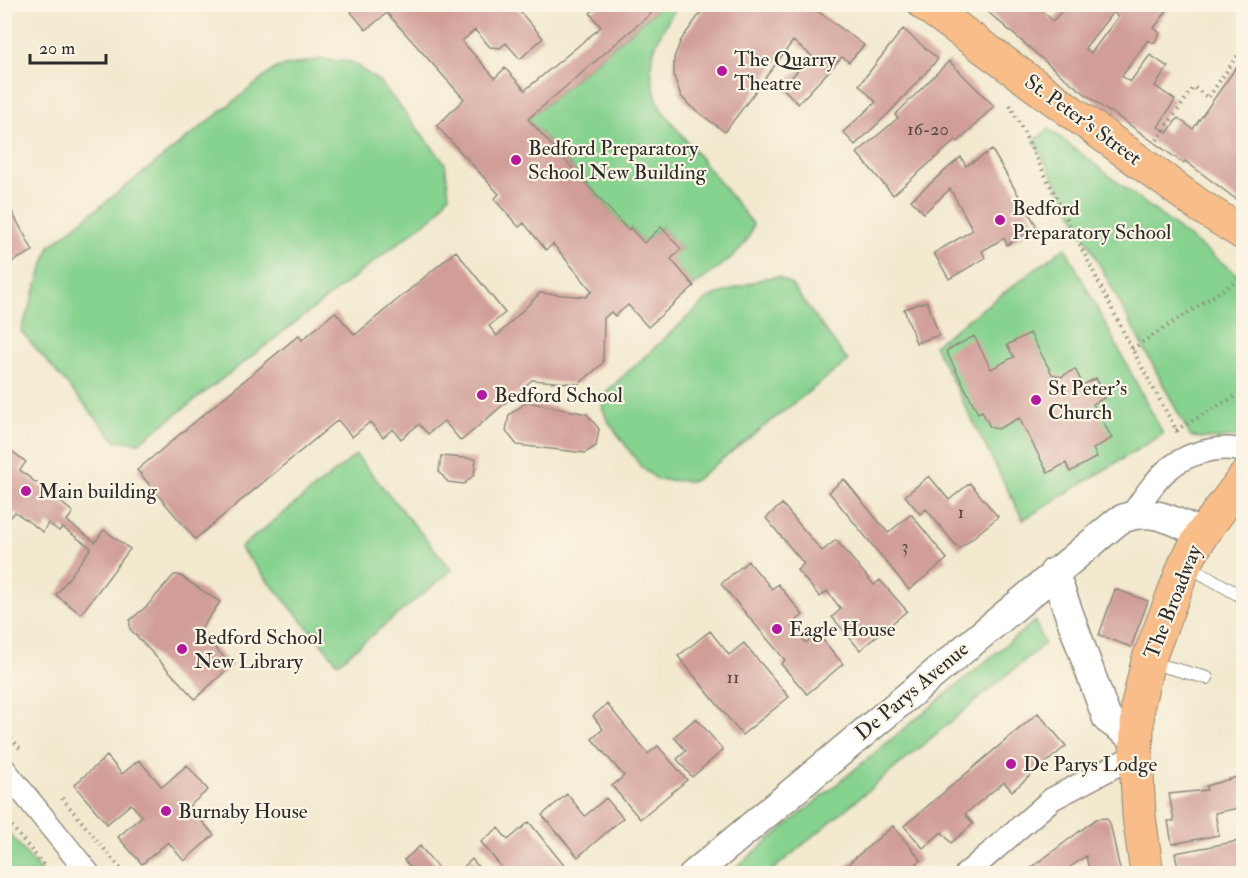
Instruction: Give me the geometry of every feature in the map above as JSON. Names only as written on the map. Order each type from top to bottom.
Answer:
[{"type":"main road","name":"St. Peter's Street","points":[[924,4],[1200,206],[1244,234]]},
{"type":"main road","name":"The Broadway","points":[[1147,873],[1139,816],[1136,748],[1138,704],[1148,661],[1185,564],[1202,534],[1244,478]]},
{"type":"street","name":"De Parys Avenue","points":[[694,873],[1054,572],[1118,521],[1133,513],[1158,476],[1189,454],[1221,448],[1244,452]]},
{"type":"street","points":[[1133,513],[1170,518],[1202,534]]},
{"type":"street","points":[[966,873],[1052,799],[1136,748],[1107,719],[1054,572]]},
{"type":"street","points":[[4,769],[89,873]]},
{"type":"lane","points":[[1185,564],[1239,595]]},
{"type":"lane","points":[[1148,661],[1207,678]]},
{"type":"path","points":[[1152,148],[1194,87],[1208,98],[1244,46]]},
{"type":"path","points":[[1007,99],[1132,349],[1176,430],[1244,391]]},
{"type":"path","points":[[1132,349],[1244,276]]},
{"type":"path","points":[[11,738],[26,756]]},
{"type":"path","points":[[57,792],[125,873]]},
{"type":"path","points":[[4,817],[51,873]]},
{"type":"green space","points":[[662,5],[672,5],[675,10],[660,34],[652,57],[652,81],[661,109],[753,224],[745,243],[738,251],[694,286],[671,259],[681,249],[661,227],[644,243],[631,228],[628,230],[528,119]]},
{"type":"green space","points":[[321,59],[351,62],[380,82],[445,163],[449,195],[436,214],[139,443],[115,440],[21,331],[50,246],[276,68]]},
{"type":"green space","points":[[1049,129],[1243,279],[1243,435],[1217,439],[1191,437],[1034,141]]},
{"type":"green space","points":[[1065,247],[1163,434],[1023,520],[934,345]]},
{"type":"green space","points":[[778,277],[791,284],[848,361],[694,481],[658,480],[642,468],[607,420],[602,407],[605,393],[710,297],[765,278]]},
{"type":"green space","points":[[356,455],[452,570],[338,663],[240,548]]},
{"type":"green space","points":[[1035,621],[1044,644],[769,873],[729,873]]},
{"type":"green space","points":[[5,828],[42,873],[5,873]]},
{"type":"building","points":[[600,4],[662,4],[528,119],[628,230],[630,228],[644,243],[661,227],[681,249],[671,259],[694,286],[648,327],[628,305],[615,316],[611,312],[604,318],[603,363],[579,384],[532,380],[461,441],[444,421],[428,434],[419,424],[401,439],[393,429],[383,437],[370,422],[352,437],[338,420],[195,539],[137,470],[299,335],[302,340],[335,312],[355,335],[456,251],[505,313],[489,326],[497,336],[540,293],[586,297],[592,291],[553,244],[546,250],[524,223],[519,227],[494,199],[499,194],[437,126],[464,99],[387,13],[366,30],[351,12],[359,5],[514,5],[543,38],[520,59],[506,43],[500,48],[490,47],[475,30],[462,41],[495,78],[505,68],[525,90],[601,27],[590,13]]},
{"type":"building","name":"The Quarry Theatre","points":[[707,4],[808,4],[864,45],[849,62],[842,57],[798,104],[782,87],[812,56],[793,41],[725,132],[690,106],[681,96],[674,76],[674,58],[681,40]]},
{"type":"building","points":[[979,4],[1044,4],[1040,9],[1053,21],[1068,4],[1125,4],[1129,7],[1131,4],[1172,4],[1154,28],[1160,33],[1154,43],[1148,40],[1122,76],[1130,82],[1150,55],[1168,67],[1155,86],[1175,100],[1158,127],[1167,133],[1178,118],[1193,129],[1244,56],[1244,205],[1185,161],[1183,163],[1109,112],[1062,76]],"holes":[[[1113,12],[1118,17],[1091,53],[1085,48]]]},
{"type":"building","points":[[903,29],[938,59],[888,114],[855,145],[843,132],[876,102],[859,85]]},
{"type":"building","points":[[949,61],[994,106],[958,142],[956,140],[893,195],[857,153],[898,118],[895,115]]},
{"type":"building","name":"Bedford Preparatory School","points":[[992,150],[1037,227],[1007,245],[1004,238],[982,251],[985,258],[949,279],[934,253],[973,230],[950,189],[924,213],[911,200],[961,157],[966,166]]},
{"type":"building","points":[[4,197],[33,251],[4,266]]},
{"type":"building","points":[[927,301],[939,335],[916,343],[904,309]]},
{"type":"building","name":"St Peter's Church","points":[[1030,333],[1052,374],[1061,377],[1075,369],[1083,385],[1096,378],[1106,397],[1093,404],[1112,438],[1093,449],[1097,457],[1070,472],[1066,463],[1048,473],[1019,418],[998,429],[990,427],[982,411],[978,413],[946,351],[974,336],[991,369],[1014,357],[1007,345]]},
{"type":"building","points":[[527,402],[587,414],[599,429],[596,446],[585,453],[517,445],[506,431],[509,415]]},
{"type":"building","points":[[5,446],[26,462],[20,470],[73,512],[67,521],[95,542],[104,530],[130,549],[81,614],[56,595],[91,548],[62,527],[59,531],[48,523],[43,532],[15,512],[5,524]]},
{"type":"building","points":[[441,456],[476,459],[474,475],[464,484],[448,482],[439,472]]},
{"type":"building","points":[[929,476],[949,500],[970,483],[998,517],[959,549],[926,509],[920,514],[905,496]]},
{"type":"building","points":[[844,479],[888,533],[911,514],[947,559],[909,590],[829,492]]},
{"type":"building","points":[[782,504],[822,551],[836,540],[874,585],[880,580],[907,611],[860,650],[832,617],[841,609],[827,591],[820,597],[797,570],[804,564],[766,518]]},
{"type":"building","name":"Eagle House","points":[[748,561],[772,589],[778,584],[803,615],[791,625],[806,643],[817,633],[843,664],[807,694],[781,664],[785,660],[721,584]]},
{"type":"building","name":"Bedford School New Library","points":[[174,575],[179,575],[220,602],[199,632],[232,665],[195,699],[130,629],[130,620],[147,606]]},
{"type":"building","points":[[1115,589],[1148,601],[1131,647],[1099,635]]},
{"type":"building","points":[[710,631],[729,655],[744,643],[789,697],[742,735],[678,656]]},
{"type":"building","points":[[607,704],[648,754],[658,746],[687,780],[640,819],[612,786],[624,776],[592,739],[603,729],[593,716]]},
{"type":"building","name":"De Parys Lodge","points":[[1038,713],[1066,746],[1012,791],[1004,782],[965,814],[973,824],[951,843],[942,832],[923,848],[904,826]]},
{"type":"building","points":[[696,718],[723,750],[692,777],[677,759],[686,751],[674,737]]},
{"type":"building","name":"Burnaby House","points":[[107,756],[122,774],[139,760],[162,787],[187,765],[208,790],[189,806],[214,835],[184,861],[168,842],[142,864],[118,837],[142,816],[131,804],[107,824],[74,785]]},
{"type":"building","points":[[1244,775],[1243,807],[1215,813],[1219,835],[1172,844],[1168,821],[1174,821],[1169,794],[1207,790],[1206,786]]},
{"type":"building","points":[[567,794],[585,816],[606,798],[623,818],[578,857],[542,815]]},
{"type":"building","points":[[1106,818],[1110,823],[1121,874],[1090,874],[1086,856],[1060,874],[1023,874],[1096,819]]},
{"type":"building","points":[[529,822],[571,874],[507,874],[481,842],[498,828],[508,840]]},
{"type":"building","points":[[893,826],[921,860],[904,874],[836,874]]},
{"type":"building","points":[[1244,840],[1244,874],[1179,874],[1175,853]]},
{"type":"building","points":[[420,846],[443,874],[416,874],[404,860]]},
{"type":"building","points":[[472,859],[484,874],[456,874]]},
{"type":"place","name":"The Quarry Theatre","points":[[722,71]]},
{"type":"place","name":"Bedford Preparatory School New Building","points":[[516,160]]},
{"type":"place","name":"Bedford Preparatory School","points":[[1000,220]]},
{"type":"place","name":"Bedford School","points":[[482,395]]},
{"type":"place","name":"St Peter's Church","points":[[1036,400]]},
{"type":"place","name":"Main building","points":[[26,491]]},
{"type":"place","name":"Eagle House","points":[[777,629]]},
{"type":"place","name":"Bedford School New Library","points":[[182,649]]},
{"type":"place","name":"De Parys Lodge","points":[[1011,764]]},
{"type":"place","name":"Burnaby House","points":[[166,811]]}]
